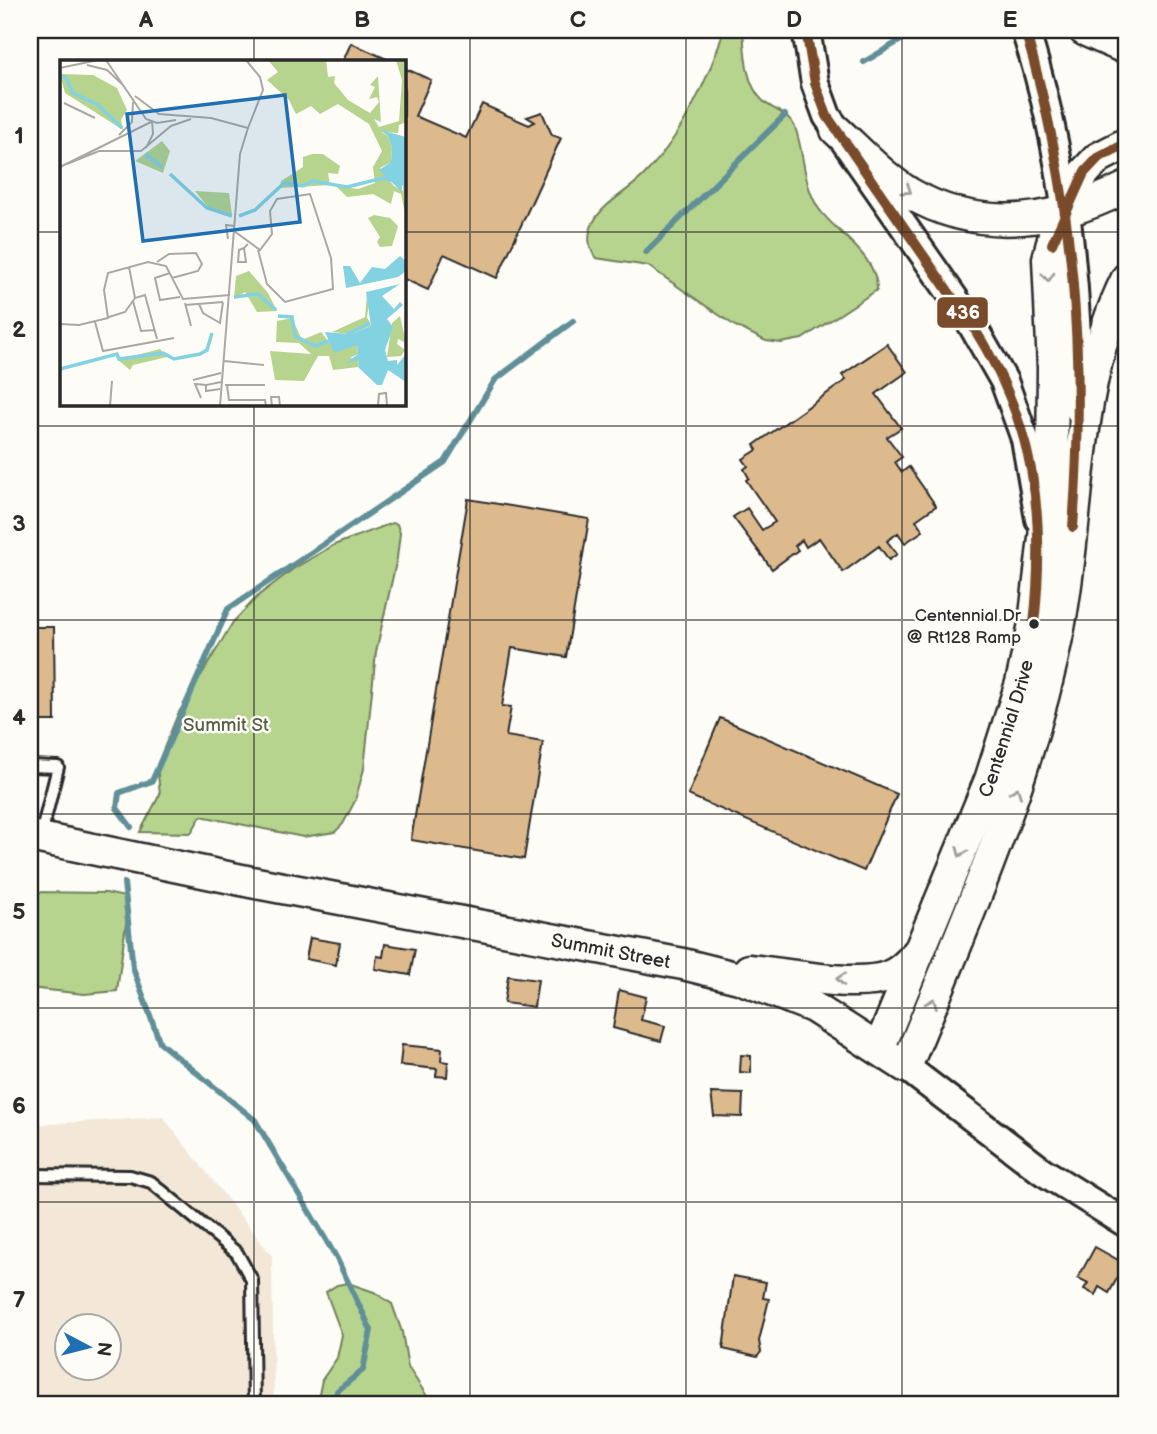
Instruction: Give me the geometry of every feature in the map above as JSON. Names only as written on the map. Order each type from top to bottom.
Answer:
[{"type":"main road","points":[[1084,30],[1127,50]]},
{"type":"main road","points":[[836,130],[907,192],[977,219],[1023,221],[1067,213],[1127,187]]},
{"type":"main road","points":[[1041,569],[1052,468],[1054,368],[1048,259],[1054,235],[1067,213],[1084,173],[1098,158],[1127,143]]},
{"type":"main road","points":[[1080,443],[1095,368],[1127,278]]},
{"type":"main road","name":"Centennial Drive","points":[[906,1067],[994,851],[1032,742],[1065,593],[1080,443]]},
{"type":"main road","name":"Centennial Drive","points":[[879,1049],[922,948],[1007,731],[1034,624],[1041,569]]},
{"type":"main road","name":"Summit Street","points":[[35,837],[251,882],[683,964],[779,992],[844,1025],[906,1067]]},
{"type":"main road","points":[[683,964],[869,981],[889,976],[908,964],[922,948]]},
{"type":"street","name":"Centennial Drive","points":[[806,30],[815,83],[827,116],[968,318],[1004,381],[1034,473],[1041,569]]},
{"type":"street","name":"Centennial Drive","points":[[1025,30],[1052,128],[1067,213],[1076,302],[1080,443]]},
{"type":"street","name":"Summit Street","points":[[906,1067],[1042,1171],[1127,1224]]},
{"type":"lane","points":[[30,766],[58,767],[35,837]]},
{"type":"lane","points":[[30,1175],[130,1176],[151,1182],[237,1253],[252,1280],[254,1404]]},
{"type":"shaded area","points":[[163,1117],[272,1256],[274,1404],[30,1404],[30,1125]]},
{"type":"green space","points":[[724,30],[743,30],[749,77],[763,101],[785,115],[795,127],[813,199],[827,218],[864,256],[876,278],[877,290],[802,339],[781,343],[766,341],[735,326],[648,266],[596,258],[590,246],[590,232],[597,216],[644,175],[681,126],[710,69]]},
{"type":"green space","name":"Summit St","points":[[392,523],[397,524],[400,533],[376,652],[364,769],[355,801],[343,824],[335,832],[303,837],[201,816],[191,833],[140,832],[160,794],[157,765],[178,714],[233,622],[259,595],[293,569],[334,545]]},
{"type":"green space","points":[[30,892],[106,893],[125,897],[127,916],[117,991],[84,994],[30,988]]},
{"type":"green space","points":[[348,1283],[374,1292],[392,1304],[402,1332],[408,1367],[432,1404],[317,1404],[322,1380],[337,1358],[342,1335],[326,1292],[337,1285]]},
{"type":"building","points":[[351,43],[389,60],[343,60]]},
{"type":"building","points":[[406,69],[431,80],[415,116],[466,138],[482,104],[529,125],[535,122],[527,117],[542,112],[552,135],[561,138],[497,278],[444,254],[428,290],[406,280]]},
{"type":"building","points":[[887,344],[907,372],[876,394],[901,428],[887,437],[902,457],[895,462],[902,472],[909,467],[936,506],[916,520],[923,531],[905,543],[898,533],[887,541],[897,554],[889,560],[879,546],[843,572],[819,538],[806,547],[802,540],[795,546],[798,550],[772,569],[733,517],[747,508],[762,530],[775,522],[746,480],[749,478],[744,469],[748,466],[743,459],[757,450],[754,445],[846,380],[842,375]]},
{"type":"building","points":[[468,499],[589,519],[566,657],[512,648],[502,706],[511,707],[506,736],[543,742],[524,859],[411,840]]},
{"type":"building","points":[[30,627],[54,627],[55,721],[30,721]]},
{"type":"building","points":[[720,718],[897,794],[864,871],[688,795]]},
{"type":"building","points":[[310,938],[340,943],[336,965],[306,959]]},
{"type":"building","points":[[385,944],[415,949],[410,975],[375,969],[377,956],[383,957]]},
{"type":"building","points":[[508,976],[538,980],[534,1007],[504,1003]]},
{"type":"building","points":[[619,990],[646,997],[641,1020],[665,1026],[661,1041],[613,1028]]},
{"type":"building","points":[[402,1045],[442,1049],[441,1061],[448,1062],[447,1077],[436,1076],[437,1069],[400,1065]]},
{"type":"building","points":[[741,1055],[751,1056],[751,1073],[740,1072]]},
{"type":"building","points":[[711,1093],[743,1094],[742,1117],[714,1116]]},
{"type":"building","points":[[1095,1247],[1125,1264],[1109,1293],[1099,1287],[1095,1295],[1084,1289],[1088,1283],[1078,1278]]},
{"type":"building","points":[[733,1276],[766,1282],[763,1298],[769,1299],[759,1341],[761,1352],[757,1357],[723,1349]]},
{"type":"waterway","points":[[864,62],[918,30]]},
{"type":"waterway","points":[[646,252],[785,115]]},
{"type":"waterway","points":[[131,827],[117,808],[119,793],[152,781],[228,609],[445,462],[495,380],[573,321]]},
{"type":"waterway","points":[[124,883],[133,968],[160,1043],[255,1120],[336,1257],[371,1330],[363,1370],[337,1391],[335,1404]]},
{"type":"transit line","name":"436","points":[[806,30],[815,83],[827,116],[975,330],[1011,401],[1032,472],[1036,508],[1038,545],[1034,624]]},
{"type":"transit line","name":"436","points":[[1025,30],[1055,154],[1072,276],[1078,400],[1073,527]]},
{"type":"transit line","name":"436","points":[[1052,244],[1084,173],[1098,158],[1127,143]]},
{"type":"place","name":"Centennial Dr @ Rt128 Ramp","points":[[1034,624]]}]
